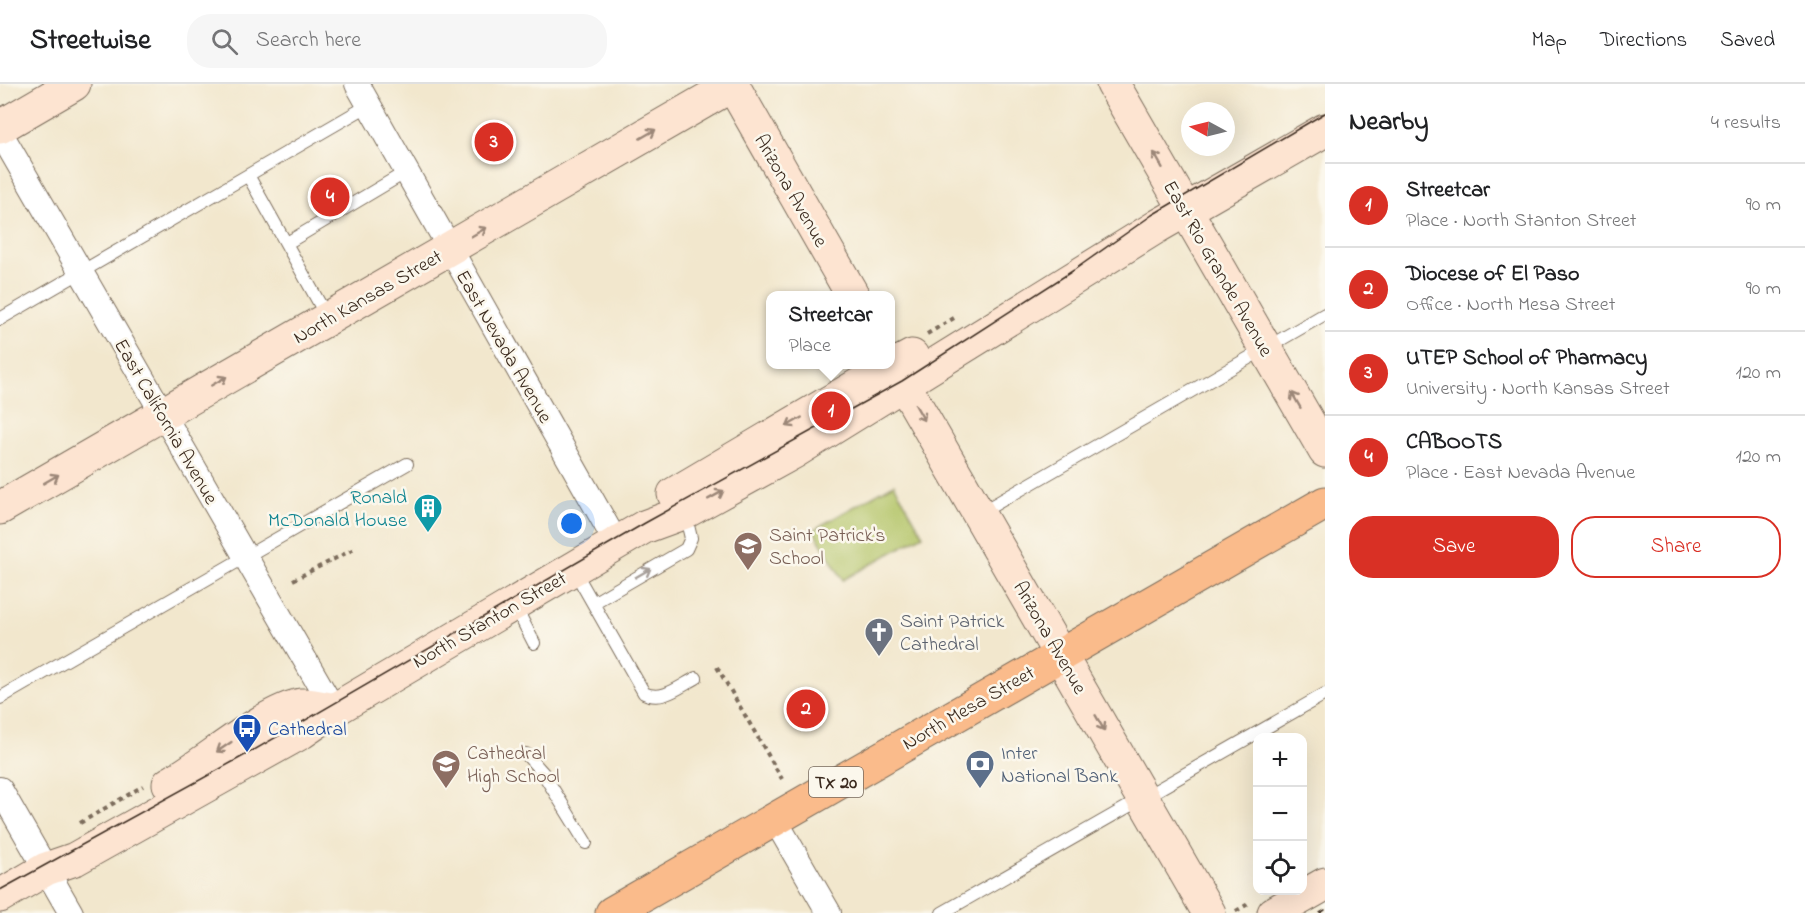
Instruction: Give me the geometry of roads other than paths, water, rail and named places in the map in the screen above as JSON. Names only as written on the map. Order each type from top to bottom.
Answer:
[{"type":"main road","name":"North Mesa Street","points":[[612,913],[1325,503]]},
{"type":"street","points":[[0,129],[74,84]]},
{"type":"street","name":"East Nevada Avenue","points":[[357,84],[450,249],[631,536]]},
{"type":"street","name":"North Kansas Street","points":[[0,508],[733,84]]},
{"type":"street","name":"Arizona Avenue","points":[[733,84],[850,291]]},
{"type":"street","name":"East Rio Grande Avenue","points":[[1113,84],[1325,451]]},
{"type":"street","name":"East California Avenue","points":[[0,129],[334,710]]},
{"type":"street","name":"North Stanton Street","points":[[631,536],[650,511],[664,500],[987,319],[1015,314],[1325,130]]},
{"type":"street","name":"North Stanton Street","points":[[0,896],[46,869],[75,859],[302,732],[334,710],[631,536],[685,512],[794,452],[896,371]]},
{"type":"street","name":"Arizona Avenue","points":[[896,371],[1209,913]]},
{"type":"street","points":[[0,789],[71,913]]},
{"type":"street","points":[[774,818],[829,913]]},
{"type":"street","points":[[1274,913],[1325,884]]},
{"type":"lane","points":[[0,319],[249,177],[369,105]]},
{"type":"lane","points":[[287,243],[406,172]]},
{"type":"lane","points":[[249,177],[327,318]]},
{"type":"lane","points":[[979,513],[1325,314]]},
{"type":"lane","points":[[0,698],[406,464]]},
{"type":"lane","points":[[593,603],[686,549],[691,537],[685,512]]},
{"type":"lane","points":[[574,570],[644,693],[654,698],[696,678]]},
{"type":"lane","points":[[514,605],[534,643]]},
{"type":"lane","points":[[942,913],[1325,694]]},
{"type":"lane","points":[[526,754],[543,773],[586,843]]},
{"type":"tram line","points":[[0,890],[247,754],[645,523],[902,381],[1074,270],[1152,215],[1325,113]]},
{"type":"tram line","points":[[1320,913],[1325,910]]},
{"type":"place","name":"UTEP School of Pharmacy","points":[[494,142]]},
{"type":"place","name":"CABOOTS","points":[[330,197]]},
{"type":"place","name":"Streetcar","points":[[831,411]]},
{"type":"place","name":"Ronald McDonald House","points":[[428,534]]},
{"type":"place","name":"Saint Patrick's School","points":[[748,572]]},
{"type":"place","name":"Saint Patrick Cathedral","points":[[879,658]]},
{"type":"place","name":"Diocese of El Paso","points":[[806,709]]},
{"type":"place","name":"Cathedral","points":[[247,754]]},
{"type":"place","name":"Cathedral High School","points":[[446,790]]},
{"type":"place","name":"Inter National Bank","points":[[980,790]]}]
